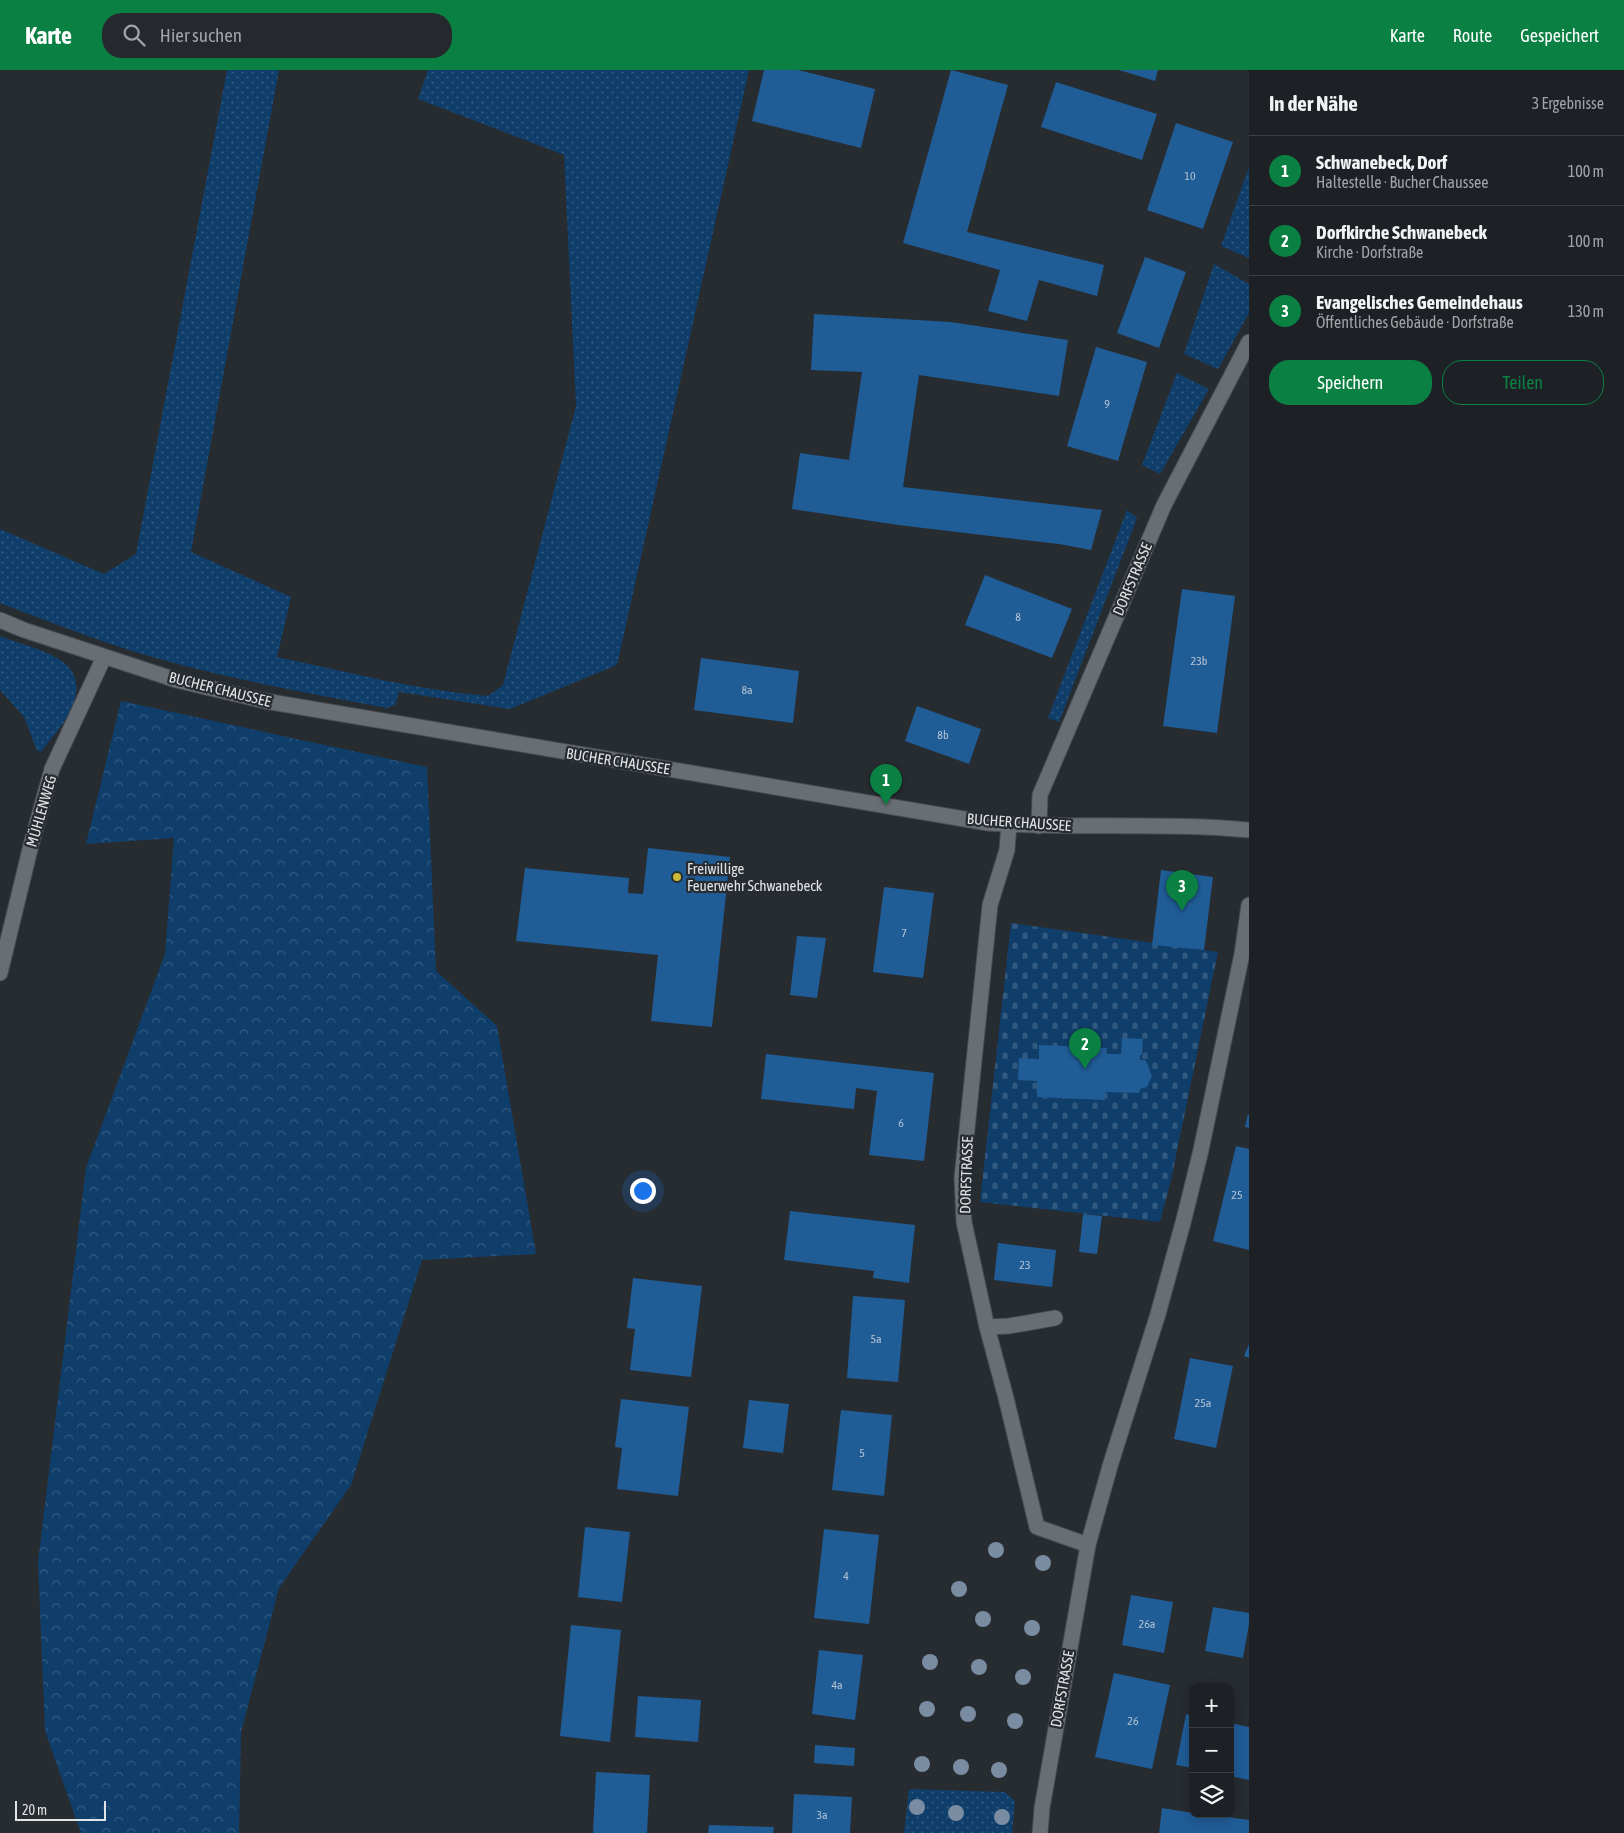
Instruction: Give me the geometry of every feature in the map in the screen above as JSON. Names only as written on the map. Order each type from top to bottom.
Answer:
[{"type":"main road","name":"DORFSTRASSE","points":[[1038,826],[1040,795],[1164,505],[1249,342]]},
{"type":"main road","name":"BUCHER CHAUSSEE","points":[[0,620],[24,630],[176,680],[265,701],[623,762],[988,823],[1038,826],[1198,826],[1249,830]]},
{"type":"main road","name":"MÜHLENWEG","points":[[0,973],[31,845],[52,769],[104,656]]},
{"type":"main road","name":"DORFSTRASSE","points":[[1009,824],[1006,850],[990,905],[962,1178],[964,1222],[987,1326],[1037,1527],[1088,1545]]},
{"type":"main road","name":"DORFSTRASSE","points":[[1040,1833],[1042,1808],[1088,1545],[1110,1466],[1158,1314],[1184,1219],[1201,1150],[1242,954],[1249,905]]},
{"type":"main road","points":[[987,1326],[1009,1326],[1055,1318]]},
{"type":"green space","points":[[227,70],[279,70],[191,552],[291,597],[277,657],[408,685],[488,696],[503,685],[576,406],[564,155],[418,99],[428,70],[749,70],[617,665],[510,709],[399,692],[395,705],[387,708],[251,682],[184,666],[102,641],[0,603],[0,529],[104,574],[136,554]]},
{"type":"green space","points":[[1249,167],[1249,258],[1221,246]]},
{"type":"green space","points":[[1214,264],[1249,284],[1249,313],[1218,369],[1184,354]]},
{"type":"green space","points":[[1177,373],[1209,389],[1160,474],[1142,465]]},
{"type":"green space","points":[[1127,510],[1137,518],[1059,722],[1048,718]]},
{"type":"green space","points":[[0,636],[48,653],[71,670],[76,682],[75,698],[67,717],[42,751],[37,751],[24,717],[0,690]]},
{"type":"green space","points":[[121,701],[427,767],[436,971],[497,1026],[536,1254],[422,1260],[351,1485],[279,1588],[241,1732],[239,1833],[81,1833],[45,1731],[38,1562],[86,1168],[165,954],[174,838],[86,844]]},
{"type":"green space","points":[[1011,923],[1218,952],[1171,1180],[1160,1222],[980,1202]]},
{"type":"green space","points":[[909,1789],[1005,1792],[1015,1801],[1012,1833],[904,1833]]},
{"type":"building","points":[[764,70],[798,70],[875,89],[861,148],[752,121]]},
{"type":"building","points":[[951,70],[1008,85],[967,232],[1104,265],[1097,296],[1039,280],[1027,321],[988,311],[1000,270],[903,243]]},
{"type":"building","points":[[1119,70],[1158,70],[1155,81]]},
{"type":"building","points":[[1056,82],[1157,114],[1142,160],[1041,127]]},
{"type":"building","points":[[1176,123],[1233,142],[1203,229],[1147,210]]},
{"type":"building","points":[[1145,257],[1186,272],[1159,348],[1117,333]]},
{"type":"building","points":[[814,314],[951,322],[1068,340],[1059,396],[919,375],[903,487],[1102,510],[1091,550],[1059,544],[898,525],[792,509],[800,453],[849,460],[862,372],[811,370]]},
{"type":"building","points":[[1096,347],[1147,362],[1118,461],[1067,446]]},
{"type":"building","points":[[985,575],[1072,609],[1052,658],[965,625]]},
{"type":"building","points":[[1182,589],[1235,596],[1217,733],[1163,726]]},
{"type":"building","points":[[701,658],[799,671],[793,723],[694,710]]},
{"type":"building","points":[[917,706],[981,729],[969,764],[905,741]]},
{"type":"building","points":[[648,848],[730,857],[712,1027],[651,1021],[658,955],[516,941],[525,868],[629,878],[628,893],[643,894]]},
{"type":"building","points":[[1161,870],[1213,877],[1204,950],[1152,945]]},
{"type":"building","points":[[884,887],[934,893],[923,978],[873,972]]},
{"type":"building","points":[[797,936],[826,938],[817,998],[790,995]]},
{"type":"building","points":[[1122,1038],[1143,1039],[1140,1060],[1145,1060],[1152,1076],[1147,1087],[1140,1089],[1139,1093],[1105,1092],[1105,1100],[1037,1097],[1037,1081],[1018,1080],[1019,1058],[1039,1059],[1039,1045],[1107,1048],[1106,1054],[1121,1054]]},
{"type":"building","points":[[766,1054],[934,1073],[924,1161],[869,1155],[877,1091],[856,1088],[854,1109],[761,1099]]},
{"type":"building","points":[[1249,1115],[1249,1128],[1245,1127]]},
{"type":"building","points":[[1236,1146],[1249,1149],[1249,1250],[1213,1241]]},
{"type":"building","points":[[790,1211],[915,1225],[909,1283],[873,1278],[874,1271],[784,1260]]},
{"type":"building","points":[[1083,1214],[1102,1216],[1097,1254],[1079,1252]]},
{"type":"building","points":[[998,1243],[1056,1250],[1052,1287],[994,1280]]},
{"type":"building","points":[[633,1278],[702,1286],[691,1377],[630,1370],[635,1329],[627,1328]]},
{"type":"building","points":[[853,1296],[905,1300],[898,1382],[847,1378]]},
{"type":"building","points":[[1249,1344],[1249,1358],[1244,1356]]},
{"type":"building","points":[[1190,1358],[1233,1366],[1216,1448],[1174,1439]]},
{"type":"building","points":[[621,1399],[689,1407],[678,1496],[617,1489],[622,1448],[615,1447]]},
{"type":"building","points":[[749,1400],[789,1404],[783,1453],[743,1448]]},
{"type":"building","points":[[841,1410],[892,1415],[884,1496],[832,1490]]},
{"type":"building","points":[[585,1527],[630,1532],[622,1602],[578,1597]]},
{"type":"building","points":[[824,1529],[879,1535],[869,1624],[814,1618]]},
{"type":"building","points":[[1131,1595],[1173,1602],[1164,1653],[1122,1645]]},
{"type":"building","points":[[1213,1607],[1249,1613],[1243,1658],[1205,1651]]},
{"type":"building","points":[[571,1625],[621,1630],[610,1742],[560,1736]]},
{"type":"building","points":[[819,1650],[863,1655],[855,1720],[812,1714]]},
{"type":"building","points":[[1114,1673],[1170,1685],[1152,1769],[1095,1757]]},
{"type":"building","points":[[638,1696],[701,1700],[698,1742],[635,1737]]},
{"type":"building","points":[[1186,1714],[1189,1715],[1189,1767],[1176,1765]]},
{"type":"building","points":[[1234,1724],[1249,1727],[1249,1780],[1234,1777]]},
{"type":"building","points":[[815,1745],[855,1748],[854,1766],[814,1763]]},
{"type":"building","points":[[596,1772],[650,1775],[647,1833],[593,1833]]},
{"type":"building","points":[[794,1794],[852,1797],[850,1833],[792,1833]]},
{"type":"building","points":[[1162,1808],[1189,1812],[1189,1818],[1234,1818],[1249,1820],[1249,1833],[1159,1833]]},
{"type":"building","points":[[709,1825],[774,1827],[773,1833],[708,1833]]},
{"type":"place","name":"Schwanebeck, Dorf","points":[[886,805]]},
{"type":"place","name":"Freiwillige Feuerwehr Schwanebeck","points":[[677,877]]},
{"type":"place","name":"Evangelisches Gemeindehaus","points":[[1182,911]]},
{"type":"place","name":"Dorfkirche Schwanebeck","points":[[1085,1069]]}]
